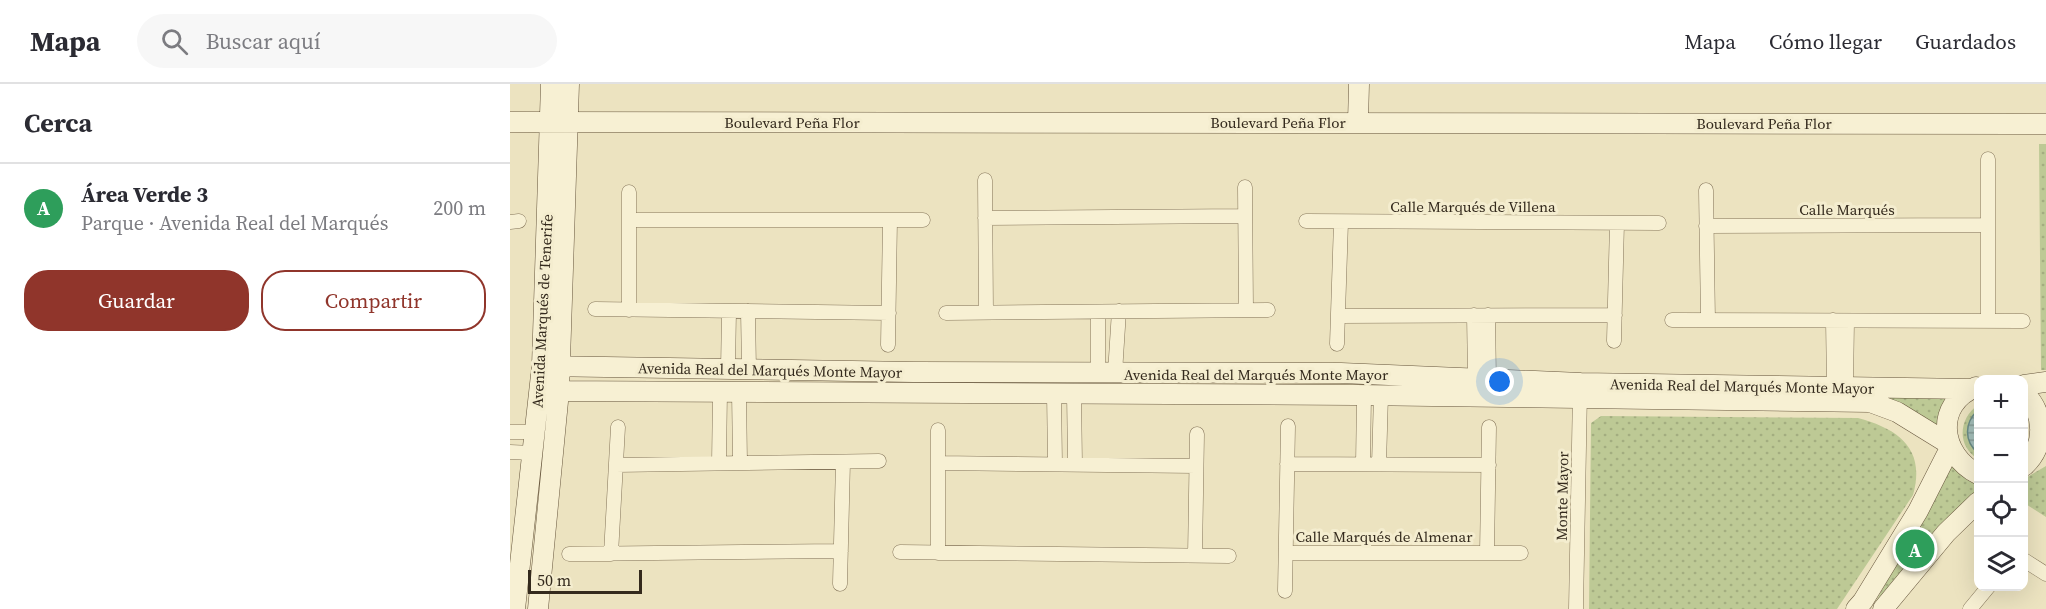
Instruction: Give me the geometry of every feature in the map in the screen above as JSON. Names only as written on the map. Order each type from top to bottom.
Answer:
[{"type":"street","name":"Avenida Marqués de Tenerife","points":[[551,84],[559,122]]},
{"type":"street","name":"Avenida Marqués de Tenerife","points":[[537,609],[560,391],[552,366],[559,122],[569,84]]},
{"type":"street","points":[[1358,122],[1359,84]]},
{"type":"street","name":"Boulevard Peña Flor","points":[[510,122],[2046,124]]},
{"type":"street","points":[[1988,159],[1988,321]]},
{"type":"street","points":[[985,180],[986,313]]},
{"type":"street","points":[[1245,186],[1246,310]]},
{"type":"street","points":[[1706,190],[1708,320]]},
{"type":"street","points":[[629,192],[629,310]]},
{"type":"street","points":[[985,218],[1245,216]]},
{"type":"street","points":[[629,220],[923,220]]},
{"type":"street","points":[[888,345],[890,220]]},
{"type":"street","name":"Calle Marqués de Villena","points":[[1306,221],[1659,223]]},
{"type":"street","points":[[1337,344],[1341,222]]},
{"type":"street","points":[[1614,341],[1617,223]]},
{"type":"street","name":"Calle Marqués","points":[[1706,226],[1988,225]]},
{"type":"street","points":[[595,309],[889,313]]},
{"type":"street","points":[[946,313],[1268,310]]},
{"type":"street","points":[[728,369],[729,311]]},
{"type":"street","points":[[748,311],[749,370]]},
{"type":"street","points":[[1106,373],[1119,311]]},
{"type":"street","points":[[1098,312],[1106,373]]},
{"type":"street","points":[[1481,315],[1482,379]]},
{"type":"street","points":[[1338,316],[1615,315]]},
{"type":"street","points":[[1672,320],[2022,321]]},
{"type":"street","points":[[1840,321],[1840,387]]},
{"type":"street","name":"Avenida Marqués de Tenerife","points":[[515,609],[540,391],[552,366]]},
{"type":"street","name":"Avenida Real del Marqués Monte Mayor","points":[[552,366],[913,372],[1341,373],[1482,379],[1580,390],[1870,402],[1897,412],[1950,446],[1957,459],[1974,472]]},
{"type":"street","points":[[911,393],[913,372]]},
{"type":"street","points":[[2028,384],[2046,382]]},
{"type":"street","points":[[1856,609],[1918,512],[1950,446],[1947,435],[1952,409],[1959,398],[1974,388]]},
{"type":"street","name":"Avenida Real del Marqués Monte Mayor","points":[[540,391],[1373,395],[1580,390],[1974,388]]},
{"type":"street","name":"Monte Mayor","points":[[1576,609],[1580,390]]},
{"type":"street","points":[[730,392],[740,463]]},
{"type":"street","points":[[719,463],[730,392]]},
{"type":"street","points":[[1054,393],[1055,464]]},
{"type":"street","points":[[1074,393],[1075,464]]},
{"type":"street","points":[[1364,464],[1373,395]]},
{"type":"street","points":[[1373,395],[1379,465]]},
{"type":"street","points":[[2028,398],[2035,406],[2040,420],[2041,434],[2033,460]]},
{"type":"street","name":"Calle Marqués de Almenar","points":[[1288,426],[1286,553],[1487,553],[1489,427]]},
{"type":"street","points":[[611,554],[618,427]]},
{"type":"street","points":[[938,430],[938,553]]},
{"type":"street","points":[[510,432],[535,432]]},
{"type":"street","points":[[1195,556],[1197,434]]},
{"type":"street","points":[[510,452],[532,453]]},
{"type":"street","points":[[616,465],[879,461]]},
{"type":"street","points":[[840,584],[843,462]]},
{"type":"street","points":[[938,463],[1196,466]]},
{"type":"street","points":[[1287,464],[1489,465]]},
{"type":"street","points":[[1883,609],[1946,533],[1974,506]]},
{"type":"street","points":[[569,554],[841,551]]},
{"type":"street","points":[[900,552],[1229,556]]},
{"type":"street","points":[[1286,553],[1286,591]]},
{"type":"street","points":[[1487,553],[1521,553]]},
{"type":"street","points":[[2028,563],[2046,574]]},
{"type":"street","points":[[1970,609],[1985,591]]},
{"type":"green space","points":[[2039,144],[2046,144],[2046,370],[2041,370]]},
{"type":"green space","points":[[1957,395],[1942,434],[1864,397]]},
{"type":"green space","points":[[1974,409],[1974,456],[1963,440],[1964,424]]},
{"type":"green space","points":[[1601,416],[1858,418],[1886,428],[1906,443],[1916,465],[1913,495],[1837,609],[1589,609],[1591,423]]},
{"type":"green space","points":[[1952,460],[1974,475],[1974,498],[1875,603]]},
{"type":"green space","points":[[2046,466],[2046,517],[2028,506],[2028,477]]},
{"type":"water","points":[[1973,415],[1974,449],[1968,438],[1968,426]]},
{"type":"place","name":"Área Verde 3","points":[[1915,549]]}]
